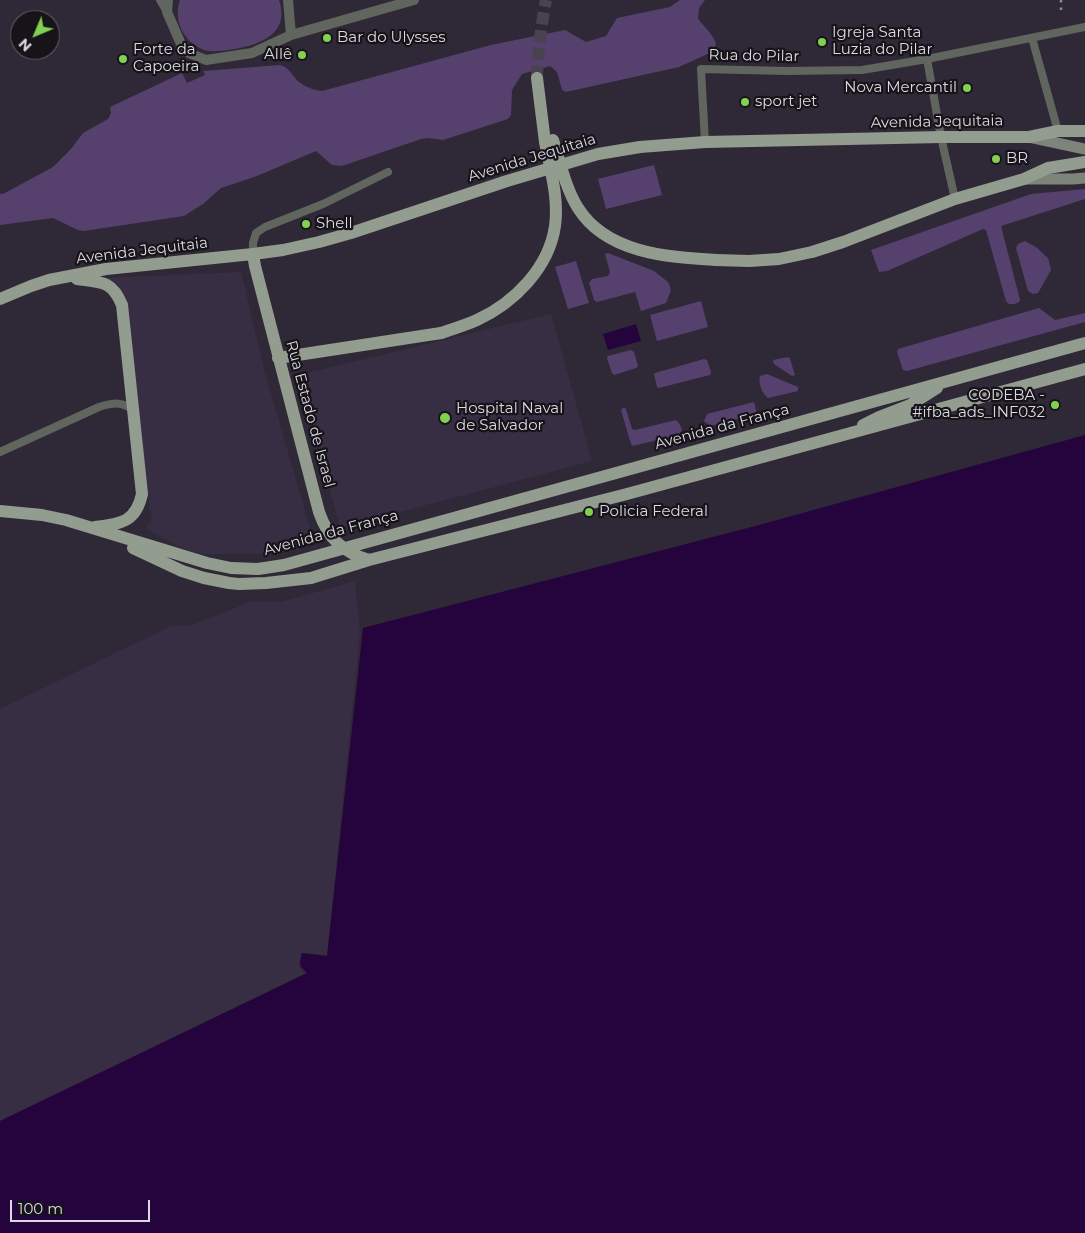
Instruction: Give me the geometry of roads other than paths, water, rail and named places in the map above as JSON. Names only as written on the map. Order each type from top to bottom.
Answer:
[{"type":"main road","points":[[278,358],[441,333],[478,320],[504,304],[530,280],[542,262],[550,244],[555,226],[556,202],[549,141],[537,78]]},
{"type":"main road","name":"Avenida Jequitaia","points":[[0,299],[31,286],[106,269],[253,254],[283,250],[318,242],[351,233],[507,181],[598,154],[640,147],[705,142],[1029,137],[1058,131],[1085,130]]},
{"type":"main road","points":[[1029,137],[1085,149]]},
{"type":"main road","points":[[549,141],[576,204],[586,219],[600,231],[615,241],[633,249],[683,258],[716,260],[749,261],[812,252],[955,199],[1024,179],[1048,168],[1085,162]]},
{"type":"main road","points":[[1024,179],[1073,180],[1085,178]]},
{"type":"main road","name":"Rua Estado de Israel","points":[[253,254],[318,512],[331,536],[343,548],[355,556],[369,560]]},
{"type":"main road","points":[[63,278],[102,282],[114,291],[122,305],[142,494],[140,503],[133,516],[110,525],[90,527]]},
{"type":"main road","name":"Avenida da França","points":[[90,527],[206,563],[232,568],[258,569],[284,565],[1085,343]]},
{"type":"main road","points":[[0,511],[42,515],[90,527],[182,571],[204,578],[239,584],[266,584],[310,578],[369,560],[627,494],[1085,369]]},
{"type":"main road","points":[[849,434],[868,422],[919,400],[943,383]]},
{"type":"street","points":[[160,0],[181,44],[189,53],[206,60],[252,53],[291,35],[414,0]]},
{"type":"street","points":[[167,12],[168,0]]},
{"type":"street","points":[[288,0],[291,35]]},
{"type":"street","name":"Rua do Pilar","points":[[705,142],[702,69],[862,70],[927,59],[1085,27]]},
{"type":"street","points":[[1032,38],[1058,131]]},
{"type":"street","points":[[927,59],[955,199]]},
{"type":"street","points":[[253,254],[254,238],[261,229],[324,204],[388,172]]},
{"type":"street","points":[[0,452],[99,407],[116,403],[126,404],[132,409]]},
{"type":"tunnel","points":[[537,78],[546,0]]},
{"type":"railway","points":[[1061,0],[1061,11]]},
{"type":"place","name":"Bar do Ulysses","points":[[327,38]]},
{"type":"place","name":"Igreja Santa Luzia do Pilar","points":[[822,42]]},
{"type":"place","name":"Allê","points":[[302,55]]},
{"type":"place","name":"Forte da Capoeira","points":[[123,59]]},
{"type":"place","name":"Nova Mercantil","points":[[967,88]]},
{"type":"place","name":"sport jet","points":[[745,102]]},
{"type":"place","name":"BR","points":[[996,159]]},
{"type":"place","name":"Shell","points":[[306,224]]},
{"type":"place","name":"CODEBA - #ifba_ads_INF032","points":[[1055,405]]},
{"type":"place","name":"Hospital Naval de Salvador","points":[[445,418]]},
{"type":"place","name":"Policia Federal","points":[[589,512]]}]
